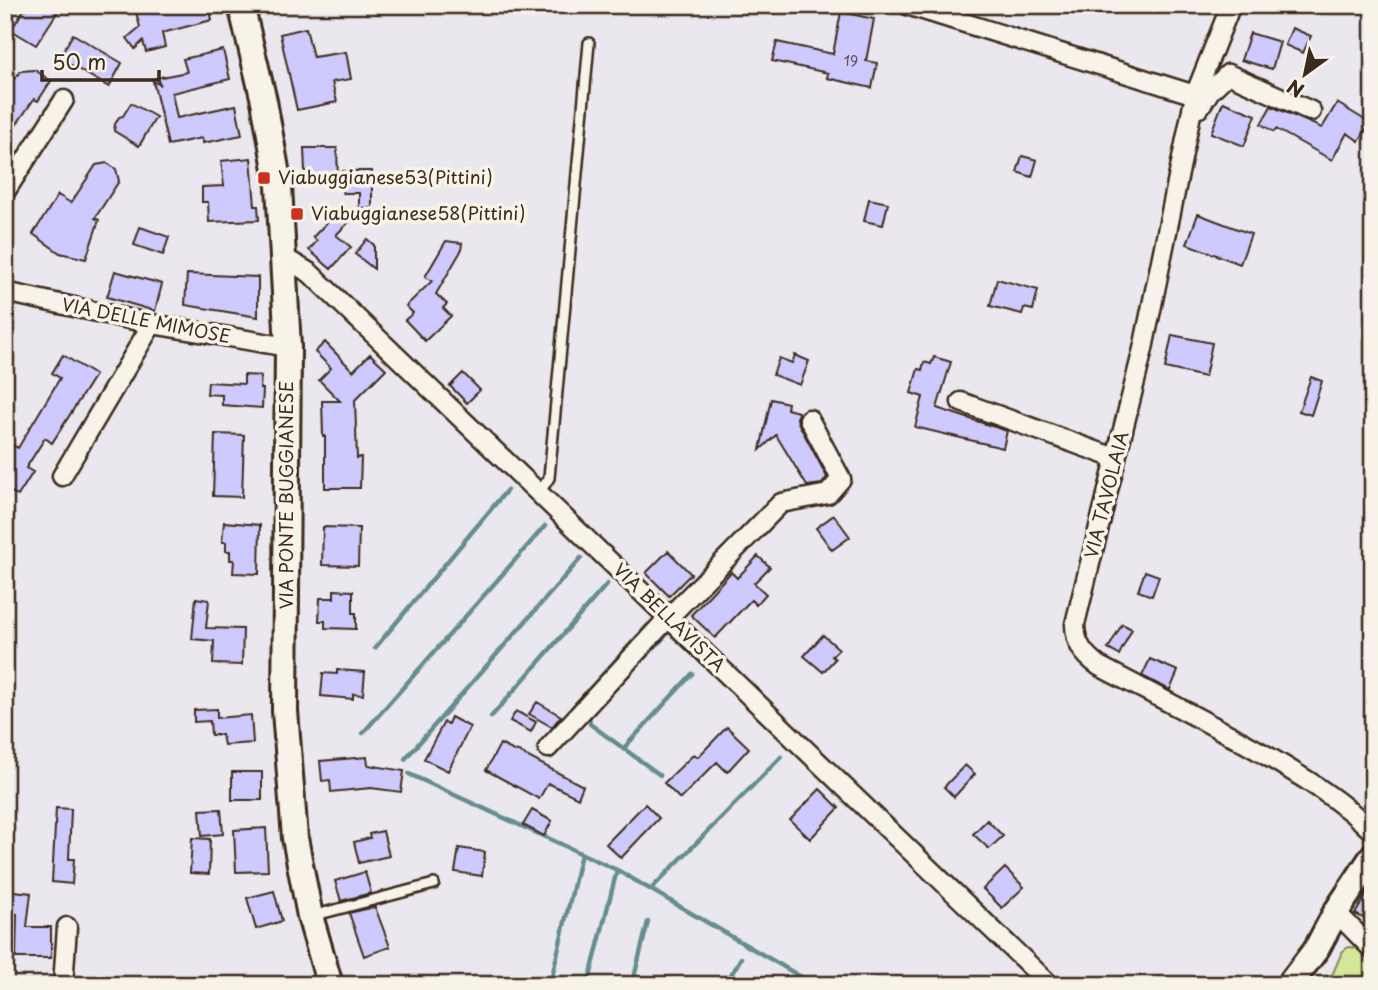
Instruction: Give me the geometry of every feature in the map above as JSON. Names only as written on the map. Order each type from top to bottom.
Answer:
[{"type":"main road","name":"VIA PONTE BUGGIANESE","points":[[241,5],[264,101],[279,186],[288,347],[285,711],[295,838],[310,916],[330,985]]},
{"type":"main road","points":[[1289,985],[1317,948],[1336,912],[1373,856]]},
{"type":"street","points":[[907,5],[1195,95]]},
{"type":"street","name":"VIA TAVOLAIA","points":[[1231,5],[1195,95],[1143,349],[1075,624],[1076,639],[1082,652],[1099,666],[1245,743],[1315,784],[1349,809],[1373,832]]},
{"type":"street","points":[[1190,122],[1210,91],[1228,74],[1311,111]]},
{"type":"street","points":[[5,192],[64,100]]},
{"type":"street","name":"VIA BELLAVISTA","points":[[283,257],[310,273],[1050,985]]},
{"type":"street","name":"VIA DELLE MIMOSE","points":[[5,292],[152,324],[288,347]]},
{"type":"street","points":[[62,476],[152,324]]},
{"type":"street","points":[[961,402],[1115,458]]},
{"type":"street","points":[[548,748],[668,618],[781,503],[828,494],[841,479],[809,419]]},
{"type":"street","points":[[1336,912],[1373,950]]},
{"type":"street","points":[[63,985],[67,927]]},
{"type":"lane","points":[[539,493],[549,478],[589,43]]},
{"type":"lane","points":[[310,916],[434,884]]},
{"type":"green space","points":[[1348,947],[1358,948],[1373,962],[1373,985],[1321,985],[1333,973],[1342,952]]},
{"type":"building","points":[[27,5],[62,5],[36,45],[11,30]]},
{"type":"building","points":[[134,5],[209,5],[212,20],[162,33],[165,47],[146,52],[143,41],[135,49],[127,38],[140,27]]},
{"type":"building","points":[[841,12],[874,19],[866,61],[877,63],[872,88],[827,78],[828,73],[772,61],[777,42],[833,54]]},
{"type":"building","points":[[306,28],[313,57],[346,52],[351,79],[332,82],[337,102],[297,110],[280,34]]},
{"type":"building","points":[[1292,28],[1311,36],[1303,53],[1285,45]]},
{"type":"building","points":[[1250,33],[1280,42],[1272,69],[1241,60]]},
{"type":"building","points":[[73,34],[122,63],[109,87],[59,58]]},
{"type":"building","points":[[223,50],[230,79],[172,93],[177,118],[236,105],[242,135],[203,143],[202,138],[168,145],[153,81],[161,85],[156,78],[187,72],[183,59]]},
{"type":"building","points":[[35,70],[51,81],[38,101],[34,99],[5,141],[5,87],[12,77],[14,79],[21,71]]},
{"type":"building","points":[[1223,102],[1256,115],[1244,146],[1211,133]]},
{"type":"building","points":[[131,103],[156,117],[139,146],[114,131],[119,117],[123,116]]},
{"type":"building","points":[[1337,103],[1370,123],[1359,141],[1347,133],[1332,160],[1276,129],[1274,132],[1261,124],[1271,106],[1322,128]]},
{"type":"building","points":[[304,148],[337,148],[338,182],[311,182],[311,171],[305,171]]},
{"type":"building","points":[[1022,156],[1037,160],[1032,177],[1017,172]]},
{"type":"building","points":[[251,158],[255,206],[258,206],[259,220],[209,222],[208,202],[202,202],[202,187],[224,186],[221,161]]},
{"type":"building","points":[[107,163],[116,169],[119,181],[95,218],[99,220],[86,259],[60,253],[33,234],[58,195],[71,203],[96,165]]},
{"type":"building","points":[[343,171],[372,171],[372,208],[359,208],[359,193],[343,193]]},
{"type":"building","points":[[869,199],[888,203],[883,225],[864,221]]},
{"type":"building","points":[[338,211],[349,222],[336,235],[351,247],[331,269],[309,250],[317,241],[313,237]]},
{"type":"building","points":[[1198,214],[1251,234],[1240,264],[1187,244]]},
{"type":"building","points":[[140,227],[169,237],[163,255],[134,245]]},
{"type":"building","points":[[367,239],[374,245],[374,269],[355,254]]},
{"type":"building","points":[[446,241],[462,243],[461,251],[436,294],[447,304],[443,308],[451,316],[425,341],[405,320],[413,313],[406,306],[432,281],[425,277]]},
{"type":"building","points":[[115,271],[162,284],[155,311],[107,297]]},
{"type":"building","points":[[187,274],[258,277],[258,317],[185,305]]},
{"type":"building","points":[[997,279],[1038,290],[1033,310],[1024,308],[1022,314],[990,306]]},
{"type":"building","points":[[1172,335],[1212,343],[1205,377],[1165,368]]},
{"type":"building","points":[[325,342],[353,371],[370,354],[386,369],[355,400],[357,458],[361,457],[360,488],[325,488],[322,401],[340,401],[319,380],[331,368],[315,352]]},
{"type":"building","points":[[63,355],[95,375],[52,443],[45,438],[26,468],[33,472],[18,496],[5,488],[5,441],[18,448],[60,378],[52,373]]},
{"type":"building","points":[[795,355],[809,361],[800,385],[773,375],[779,358],[792,363]]},
{"type":"building","points":[[934,357],[951,362],[937,408],[1007,431],[1003,448],[915,427],[923,397],[911,393],[918,369],[922,370],[924,362],[931,364]]},
{"type":"building","points":[[463,373],[480,390],[467,403],[450,386]]},
{"type":"building","points":[[244,375],[261,376],[262,408],[222,405],[222,395],[207,394],[208,382],[244,384]]},
{"type":"building","points":[[1311,377],[1322,381],[1311,415],[1299,411]]},
{"type":"building","points":[[771,399],[788,403],[787,409],[798,412],[799,424],[827,477],[822,484],[807,486],[776,435],[760,450]]},
{"type":"building","points":[[215,434],[244,435],[242,497],[213,496]]},
{"type":"building","points":[[834,515],[850,537],[832,550],[816,528]]},
{"type":"building","points":[[224,522],[260,525],[259,574],[233,573],[234,560],[230,560],[230,551],[226,551],[226,542],[222,542]]},
{"type":"building","points":[[323,527],[359,528],[358,566],[322,565]]},
{"type":"building","points":[[668,551],[691,574],[669,596],[646,573]]},
{"type":"building","points":[[758,556],[770,567],[754,583],[766,594],[756,605],[751,600],[715,638],[691,615],[731,572],[737,578]]},
{"type":"building","points":[[1145,571],[1159,576],[1152,596],[1138,591]]},
{"type":"building","points":[[334,590],[353,591],[356,629],[325,628],[325,621],[319,621],[320,598],[334,598]]},
{"type":"building","points":[[196,598],[209,600],[206,628],[243,629],[242,665],[213,664],[214,641],[192,639]]},
{"type":"building","points":[[1122,624],[1132,629],[1119,655],[1108,649]]},
{"type":"building","points":[[823,635],[839,649],[832,656],[835,659],[823,672],[804,656]]},
{"type":"building","points":[[1150,659],[1178,671],[1170,690],[1142,676]]},
{"type":"building","points":[[337,670],[365,672],[363,695],[353,694],[353,699],[321,696],[323,673],[337,674]]},
{"type":"building","points":[[537,702],[561,716],[552,727],[529,714]]},
{"type":"building","points":[[217,709],[217,718],[251,715],[253,743],[224,745],[222,735],[211,735],[210,721],[194,722],[194,710]]},
{"type":"building","points":[[516,711],[536,722],[531,732],[510,721]]},
{"type":"building","points":[[451,717],[470,727],[448,771],[424,759],[444,722],[448,724]]},
{"type":"building","points":[[727,727],[749,748],[727,772],[717,762],[680,799],[664,783],[694,754],[698,757]]},
{"type":"building","points":[[500,744],[583,786],[578,798],[548,783],[539,799],[486,770]]},
{"type":"building","points":[[367,757],[368,765],[404,771],[401,792],[371,788],[331,792],[330,780],[322,781],[320,761]]},
{"type":"building","points":[[965,765],[975,774],[954,797],[944,787]]},
{"type":"building","points":[[232,772],[262,772],[262,800],[232,800]]},
{"type":"building","points":[[820,789],[839,808],[810,839],[790,820]]},
{"type":"building","points":[[645,804],[659,818],[621,858],[606,844]]},
{"type":"building","points":[[56,808],[71,809],[69,859],[74,859],[72,884],[52,882]]},
{"type":"building","points":[[221,809],[223,834],[202,836],[200,810]]},
{"type":"building","points":[[532,810],[552,821],[544,836],[523,825]]},
{"type":"building","points":[[987,820],[1003,836],[989,849],[973,834]]},
{"type":"building","points":[[266,828],[268,871],[236,872],[234,830]]},
{"type":"building","points":[[383,831],[389,856],[359,863],[354,842],[370,838],[369,834]]},
{"type":"building","points":[[192,838],[210,839],[209,874],[190,873]]},
{"type":"building","points":[[459,848],[485,852],[482,876],[455,872]]},
{"type":"building","points":[[1005,868],[1024,887],[1002,908],[983,889]]},
{"type":"building","points":[[365,872],[371,893],[341,901],[335,881]]},
{"type":"building","points":[[1373,883],[1373,923],[1355,914]]},
{"type":"building","points":[[5,890],[31,893],[27,927],[51,927],[51,958],[16,958],[17,914],[5,912]]},
{"type":"building","points":[[274,891],[282,921],[256,929],[247,898]]},
{"type":"building","points":[[375,907],[390,947],[364,956],[349,913]]},
{"type":"waterway","points":[[375,648],[507,490]]},
{"type":"waterway","points":[[363,733],[545,526]]},
{"type":"waterway","points":[[405,759],[581,558]]},
{"type":"waterway","points":[[491,717],[607,584]]},
{"type":"waterway","points":[[573,707],[648,625]]},
{"type":"waterway","points":[[606,698],[670,631],[672,633]]},
{"type":"waterway","points":[[623,749],[692,674]]},
{"type":"waterway","points":[[592,712],[589,716],[590,724],[660,775]]},
{"type":"waterway","points":[[653,887],[781,757]]},
{"type":"waterway","points":[[409,774],[617,870],[815,985]]},
{"type":"waterway","points":[[550,985],[581,854]]},
{"type":"waterway","points":[[588,985],[617,870]]},
{"type":"waterway","points":[[632,985],[648,922]]},
{"type":"waterway","points":[[725,985],[741,958]]},
{"type":"place","name":"Viabuggianese53(Pittini)","points":[[264,178]]},
{"type":"place","name":"Viabuggianese58(Pittini)","points":[[297,214]]}]
